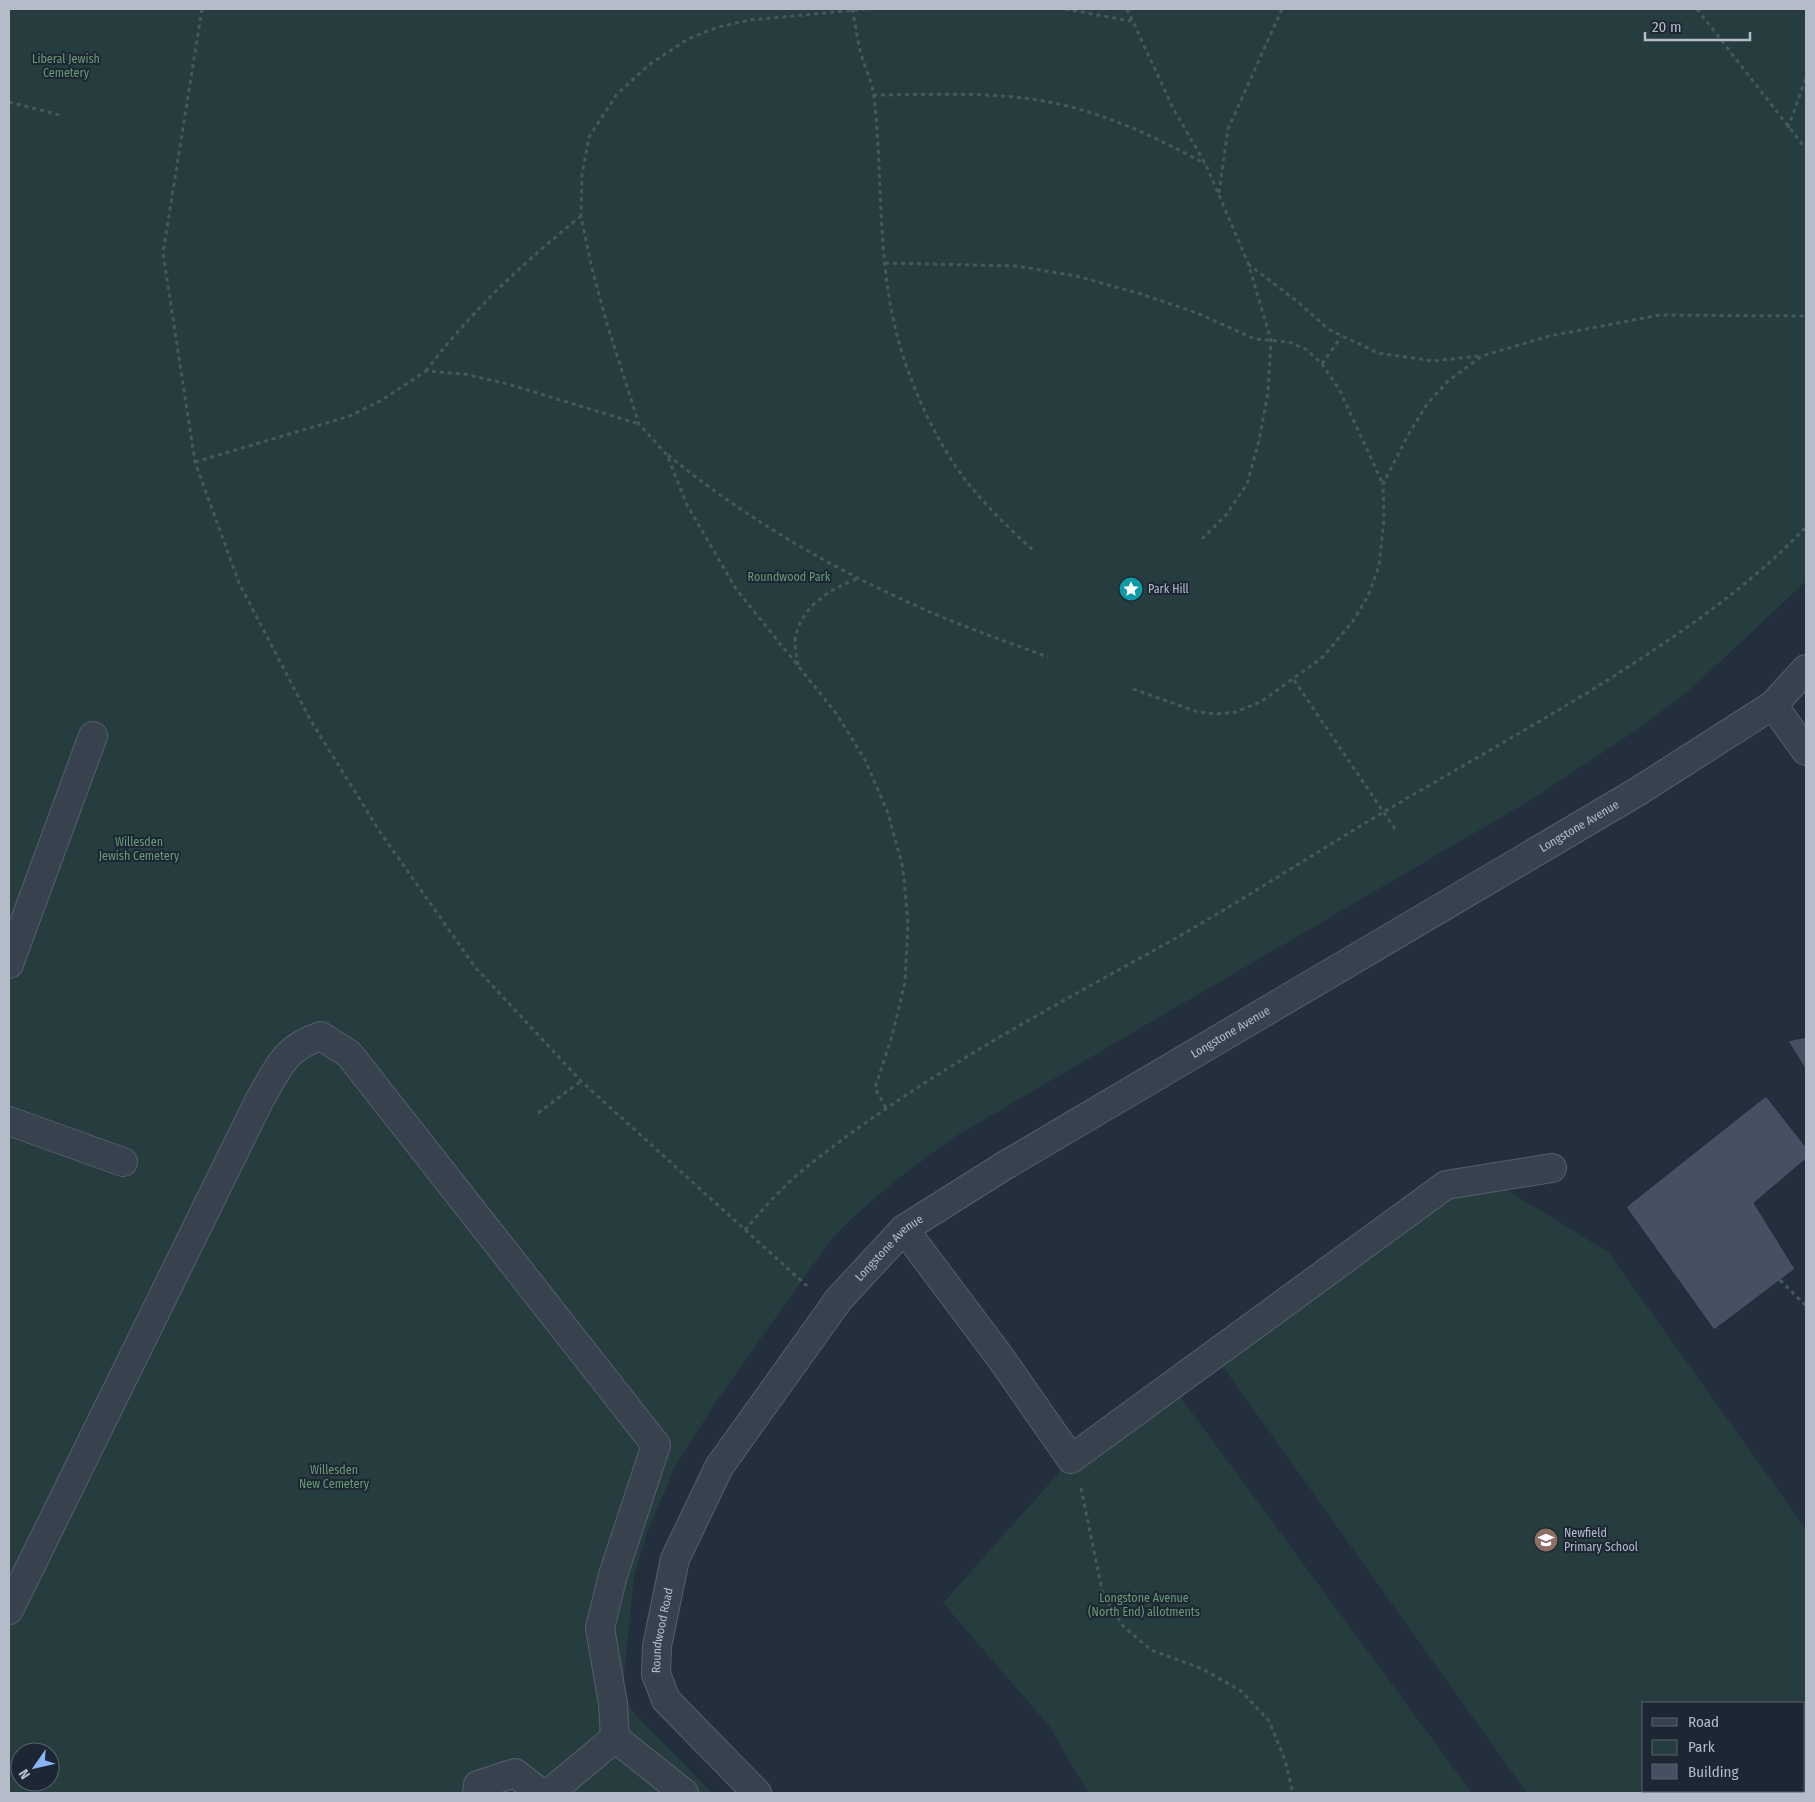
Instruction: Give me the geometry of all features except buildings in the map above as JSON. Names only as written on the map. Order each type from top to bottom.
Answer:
[{"type":"street","name":"Longstone Avenue","points":[[719,1467],[839,1298],[904,1229],[1004,1166],[1637,792],[1773,705],[1806,669]]},
{"type":"street","points":[[1773,705],[1806,751]]},
{"type":"street","points":[[9,964],[93,736]]},
{"type":"street","points":[[9,1610],[260,1098],[284,1060],[301,1043],[321,1036],[349,1054],[656,1445],[613,1575],[600,1628],[613,1704],[615,1738],[684,1793]]},
{"type":"street","points":[[9,1121],[123,1162]]},
{"type":"street","points":[[904,1229],[1000,1357],[1070,1459],[1446,1185],[1552,1168]]},
{"type":"street","name":"Roundwood Road","points":[[719,1467],[676,1559],[657,1646],[656,1674],[666,1700],[757,1793]]},
{"type":"street","points":[[549,1793],[615,1738]]},
{"type":"street","points":[[476,1793],[478,1785],[515,1773],[541,1793]]},
{"type":"path","points":[[202,9],[163,253],[195,462],[239,583],[306,713],[340,769],[380,832],[454,939],[498,994],[581,1082],[807,1286]]},
{"type":"path","points":[[866,9],[750,20],[718,28],[688,39],[650,64],[617,94],[589,137],[582,175],[581,216],[592,269],[607,324],[639,424],[667,455],[709,489],[754,519],[859,578],[947,619],[1048,657]]},
{"type":"path","points":[[1065,9],[1131,21]]},
{"type":"path","points":[[1127,9],[1173,108],[1206,165],[1248,263],[1271,340],[1268,392],[1259,441],[1247,484],[1226,515],[1200,541]]},
{"type":"path","points":[[1219,195],[1222,160],[1228,129],[1282,9]]},
{"type":"path","points":[[1697,9],[1806,149]]},
{"type":"path","points":[[852,10],[860,51],[874,95],[885,263],[891,310],[907,364],[926,414],[949,456],[979,496],[1006,526],[1034,552]]},
{"type":"path","points":[[1788,128],[1806,78]]},
{"type":"path","points":[[874,95],[993,95],[1050,102],[1085,112],[1165,142],[1206,165]]},
{"type":"path","points":[[9,102],[59,115]]},
{"type":"path","points":[[195,462],[350,416],[382,400],[426,371],[456,332],[498,288],[581,216]]},
{"type":"path","points":[[885,263],[1017,266],[1076,276],[1141,294],[1197,314],[1255,339],[1289,342],[1307,350],[1322,364],[1339,389],[1383,484],[1384,519],[1379,566],[1368,596],[1354,621],[1323,657],[1294,680],[1262,701],[1236,712],[1217,714],[1198,712],[1133,689]]},
{"type":"path","points":[[1248,263],[1298,302],[1328,329],[1341,337],[1378,353],[1434,361],[1482,356],[1549,336],[1660,315],[1806,316]]},
{"type":"path","points":[[1322,364],[1341,337]]},
{"type":"path","points":[[1383,484],[1407,437],[1427,404],[1448,381],[1482,356]]},
{"type":"path","points":[[426,371],[464,374],[508,384],[639,424]]},
{"type":"path","points":[[667,455],[687,505],[731,581],[766,628],[836,713],[865,760],[888,813],[903,868],[908,924],[906,982],[892,1036],[875,1088],[886,1108]]},
{"type":"path","points":[[745,1230],[801,1172],[886,1108],[1082,988],[1153,951],[1383,813],[1467,766],[1664,645],[1720,605],[1786,548],[1806,527]]},
{"type":"path","points":[[798,665],[795,642],[800,626],[813,604],[836,586],[859,578]]},
{"type":"path","points":[[1294,680],[1395,829]]},
{"type":"path","points":[[538,1112],[581,1082]]},
{"type":"path","points":[[1780,1280],[1806,1306]]},
{"type":"path","points":[[1070,1459],[1083,1494],[1103,1595],[1124,1626],[1151,1650],[1203,1670],[1241,1691],[1269,1721],[1285,1760],[1293,1793]]},
{"type":"green space","name":"Roundwood Park","points":[[9,9],[1806,9],[1806,581],[1691,689],[1632,733],[1534,798],[956,1136],[890,1185],[830,1241],[715,1403],[675,1467],[647,1533],[634,1576],[622,1696],[637,1716],[712,1793],[9,1793]]},
{"type":"green space","name":"Newfield Primary School","points":[[1481,1174],[1608,1252],[1806,1529],[1806,1793],[1527,1793],[1216,1357]]},
{"type":"green space","name":"Longstone Avenue (North End) allotments","points":[[1165,1376],[1472,1793],[1088,1793],[1050,1727],[943,1603],[1071,1459]]},
{"type":"place","name":"Park Hill","points":[[1131,589]]},
{"type":"place","name":"Newfield Primary School","points":[[1546,1540]]},
{"type":"park label","name":"Liberal Jewish Cemetery","points":[[66,66]]},
{"type":"park label","name":"Willesden Jewish Cemetery","points":[[139,849]]},
{"type":"park label","name":"Willesden New Cemetery","points":[[334,1477]]}]
